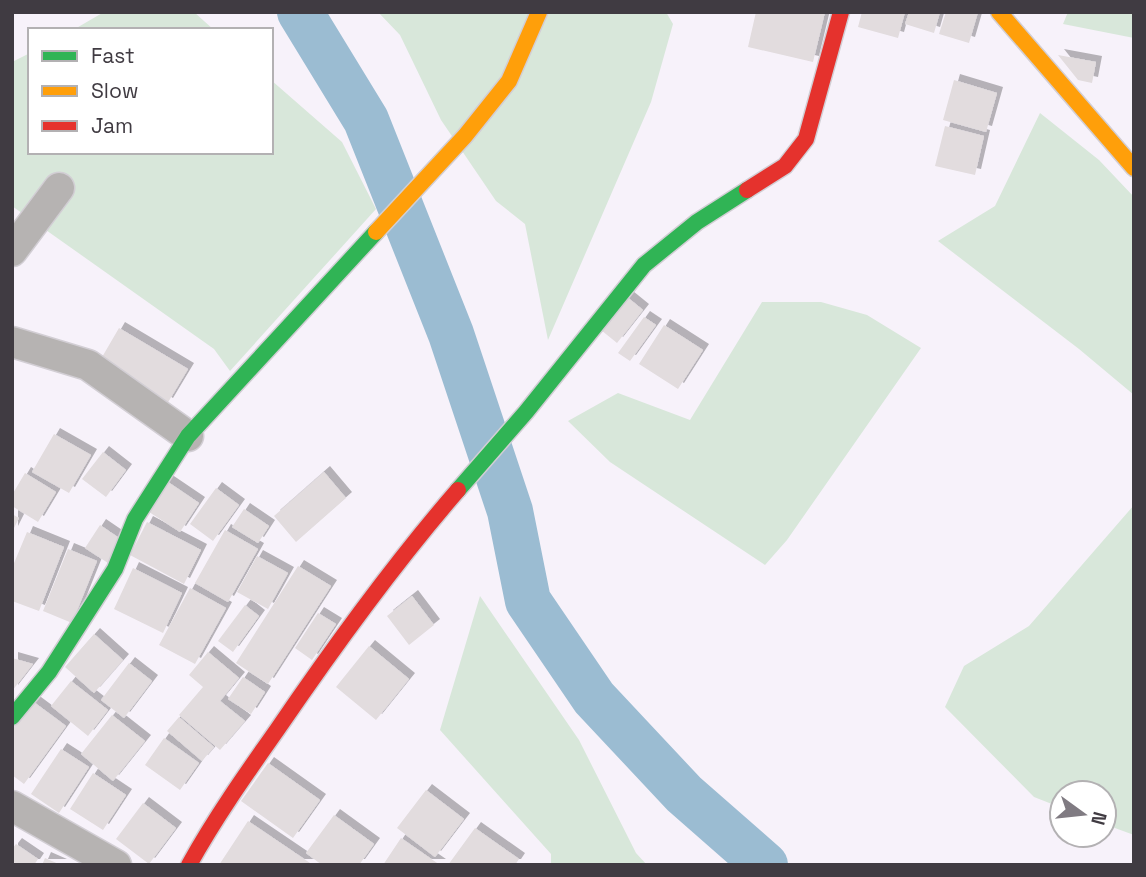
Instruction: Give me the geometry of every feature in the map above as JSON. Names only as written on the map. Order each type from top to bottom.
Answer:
[{"type":"street","points":[[12,717],[49,672],[115,569],[135,519],[188,436],[465,136],[509,81],[540,12]]},
{"type":"street","points":[[189,865],[207,832],[314,676],[427,526],[526,412],[657,251],[785,166],[806,139],[841,12]]},
{"type":"street","points":[[999,12],[1134,168]]},
{"type":"street","points":[[12,251],[59,188]]},
{"type":"street","points":[[12,342],[88,365],[188,436]]},
{"type":"street","points":[[12,806],[116,865]]},
{"type":"green space","points":[[104,12],[194,12],[212,28],[76,28]]},
{"type":"green space","points":[[378,12],[666,12],[673,24],[651,102],[548,340],[525,224],[496,201],[441,120],[400,35]]},
{"type":"green space","points":[[1068,12],[1134,12],[1134,38],[1063,24]]},
{"type":"green space","points":[[28,54],[28,154],[273,154],[273,82],[342,142],[376,209],[230,371],[214,349],[12,206],[12,62]]},
{"type":"green space","points":[[1040,113],[1099,160],[1134,197],[1134,395],[1079,349],[938,241],[995,206]]},
{"type":"green space","points":[[762,302],[821,302],[867,315],[921,348],[787,540],[765,565],[610,462],[568,421],[618,393],[690,420]]},
{"type":"green space","points":[[1134,505],[1134,835],[1118,829],[1118,779],[1048,779],[1048,802],[1034,797],[945,707],[964,666],[1029,626]]},
{"type":"green space","points":[[480,596],[579,740],[636,853],[647,865],[551,865],[551,854],[440,730]]},
{"type":"building","points":[[756,12],[825,12],[813,62],[748,47]]},
{"type":"building","points":[[862,12],[905,12],[898,38],[858,27]]},
{"type":"building","points":[[909,12],[940,12],[934,33],[905,24]]},
{"type":"building","points":[[946,12],[978,12],[969,43],[939,34]]},
{"type":"building","points":[[1058,55],[1096,62],[1092,83],[1078,80]]},
{"type":"building","points":[[954,80],[997,93],[986,132],[943,120]]},
{"type":"building","points":[[945,126],[984,136],[975,175],[935,166]]},
{"type":"building","points":[[627,297],[643,310],[617,343],[601,330]]},
{"type":"building","points":[[644,317],[656,325],[630,361],[618,353]]},
{"type":"building","points":[[664,325],[703,350],[678,389],[639,364]]},
{"type":"building","points":[[119,328],[188,369],[167,404],[98,364]]},
{"type":"building","points":[[54,434],[91,455],[69,493],[32,472]]},
{"type":"building","points":[[103,452],[126,470],[106,497],[82,479]]},
{"type":"building","points":[[324,472],[346,498],[296,542],[274,516]]},
{"type":"building","points":[[25,473],[56,492],[38,522],[12,506],[12,495]]},
{"type":"building","points":[[165,480],[199,503],[180,532],[146,510]]},
{"type":"building","points":[[216,488],[239,505],[213,541],[190,524]]},
{"type":"building","points":[[244,509],[269,526],[258,543],[232,527]]},
{"type":"building","points":[[12,514],[19,518],[12,532]]},
{"type":"building","points":[[147,522],[201,550],[184,584],[130,555]]},
{"type":"building","points":[[100,525],[122,540],[108,563],[85,548]]},
{"type":"building","points":[[225,530],[258,549],[228,602],[195,583]]},
{"type":"building","points":[[27,532],[64,547],[39,611],[12,601],[12,568]]},
{"type":"building","points":[[68,549],[97,561],[72,623],[43,611]]},
{"type":"building","points":[[257,556],[288,573],[268,609],[237,592]]},
{"type":"building","points":[[298,566],[331,586],[268,684],[236,663]]},
{"type":"building","points":[[133,568],[182,593],[163,633],[114,609]]},
{"type":"building","points":[[190,588],[226,608],[195,664],[159,645]]},
{"type":"building","points":[[412,596],[434,625],[409,645],[387,616]]},
{"type":"building","points":[[245,605],[259,616],[233,652],[218,641]]},
{"type":"building","points":[[318,613],[336,624],[312,660],[295,648]]},
{"type":"building","points":[[94,634],[123,660],[94,693],[65,667]]},
{"type":"building","points":[[369,646],[409,679],[376,720],[336,687]]},
{"type":"building","points":[[208,652],[239,678],[220,701],[245,721],[220,750],[179,715],[203,687],[189,675]]},
{"type":"building","points":[[12,658],[33,664],[12,691]]},
{"type":"building","points":[[129,663],[152,681],[124,718],[101,700]]},
{"type":"building","points":[[243,677],[265,692],[251,714],[228,699]]},
{"type":"building","points":[[71,681],[108,710],[88,736],[51,706]]},
{"type":"building","points":[[31,700],[66,726],[24,784],[12,775],[12,725]]},
{"type":"building","points":[[112,715],[145,741],[113,781],[81,754]]},
{"type":"building","points":[[179,717],[214,747],[202,761],[167,731]]},
{"type":"building","points":[[164,738],[199,763],[180,790],[145,765]]},
{"type":"building","points":[[61,749],[89,767],[59,813],[31,794]]},
{"type":"building","points":[[268,763],[320,800],[293,838],[241,801]]},
{"type":"building","points":[[93,773],[126,795],[103,830],[70,809]]},
{"type":"building","points":[[426,790],[464,819],[435,857],[397,828]]},
{"type":"building","points":[[143,803],[176,828],[149,864],[116,839]]},
{"type":"building","points":[[334,815],[374,844],[359,865],[322,865],[306,853]]},
{"type":"building","points":[[248,821],[313,865],[219,865]]},
{"type":"building","points":[[475,828],[519,859],[515,865],[448,865]]},
{"type":"building","points":[[401,838],[440,865],[383,865]]},
{"type":"building","points":[[16,844],[38,859],[34,865],[12,865],[12,849]]},
{"type":"building","points":[[45,858],[61,865],[42,865]]},
{"type":"waterway","points":[[300,12],[366,120],[451,334],[510,511],[528,601],[594,698],[684,794],[765,865]]},
{"type":"traffic: fast","points":[[458,490],[526,412],[644,265],[697,222],[747,190]]},
{"type":"traffic: fast","points":[[12,717],[49,672],[115,569],[135,519],[188,436],[376,232]]},
{"type":"traffic: slow","points":[[376,232],[465,136],[509,81],[539,12]]},
{"type":"traffic: slow","points":[[999,12],[1134,168]]},
{"type":"traffic: jam","points":[[747,190],[785,166],[806,139],[841,12]]},
{"type":"traffic: jam","points":[[189,865],[231,796],[341,638],[458,490]]}]
